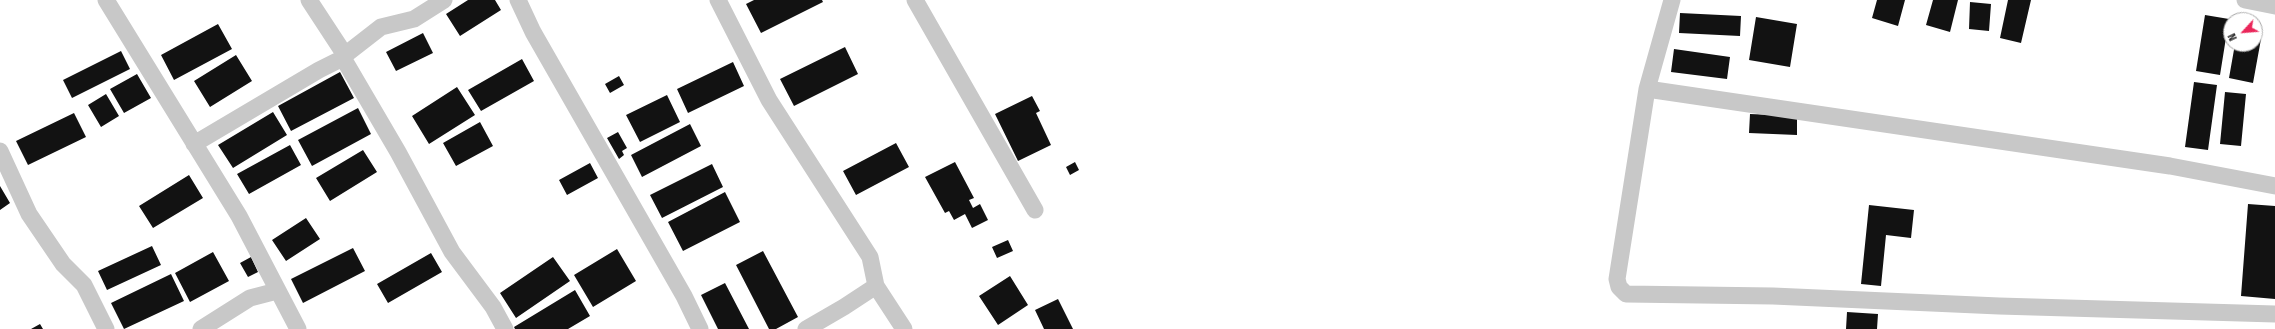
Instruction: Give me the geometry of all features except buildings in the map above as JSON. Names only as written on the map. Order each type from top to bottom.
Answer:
[{"type":"street","points":[[106,0],[239,216],[298,329]]},
{"type":"street","points":[[309,0],[344,56],[452,252],[493,307],[505,329]]},
{"type":"street","points":[[194,144],[344,56],[381,27],[414,19],[444,0]]},
{"type":"street","points":[[518,0],[533,32],[684,296],[700,329]]},
{"type":"street","points":[[718,0],[769,100],[870,258],[876,286],[904,329]]},
{"type":"street","points":[[916,0],[1035,210]]},
{"type":"street","points":[[1672,0],[1647,89],[1617,279],[1619,287],[1626,294],[1773,296],[1999,306],[2275,314]]},
{"type":"street","points":[[2245,0],[2275,6]]},
{"type":"street","points":[[1647,89],[2170,166],[2275,186]]},
{"type":"street","points":[[0,152],[29,214],[63,264],[84,285],[106,329]]},
{"type":"street","points":[[806,329],[876,286]]},
{"type":"street","points":[[201,329],[250,298],[277,291]]}]
